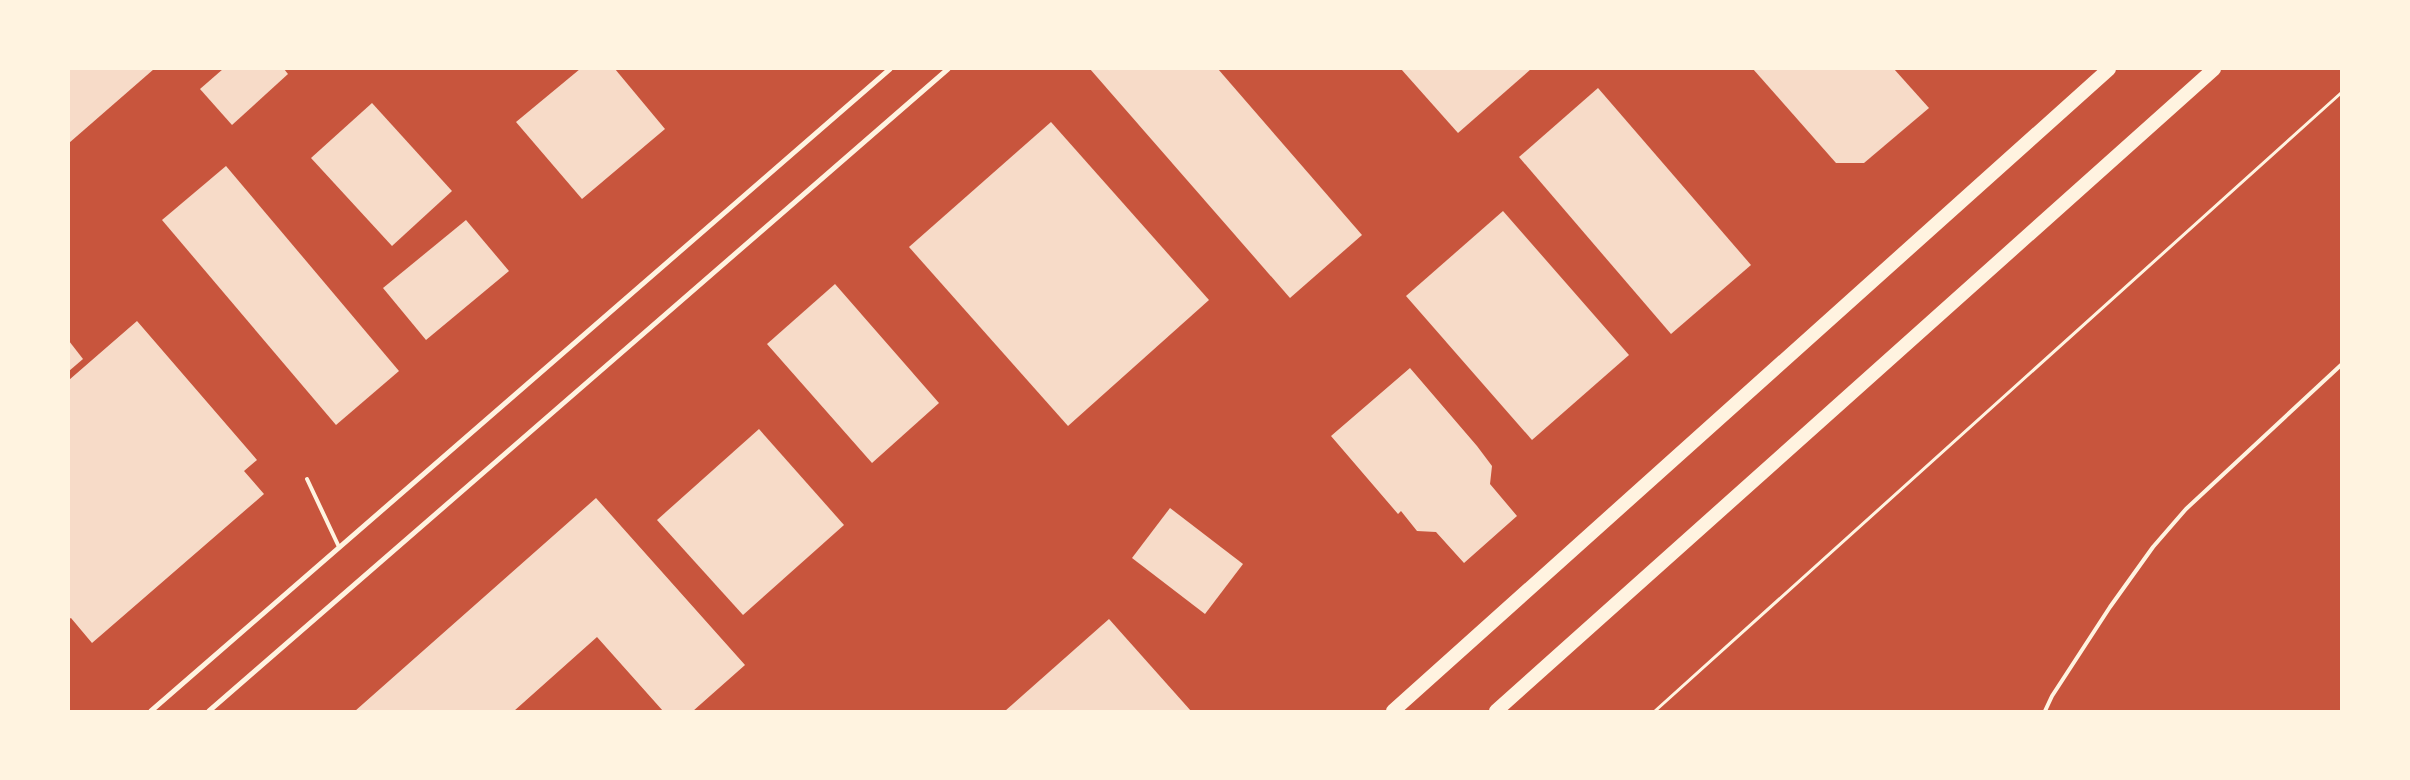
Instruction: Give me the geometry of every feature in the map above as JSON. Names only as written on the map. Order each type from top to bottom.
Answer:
[{"type":"highway","points":[[1392,711],[2109,69]]},
{"type":"highway","points":[[1496,711],[2214,69]]},
{"type":"street","points":[[151,711],[890,69]]},
{"type":"street","points":[[209,711],[948,69]]},
{"type":"lane","points":[[2045,711],[2052,696],[2110,607],[2153,547],[2186,509],[2225,471],[2341,365]]},
{"type":"lane","points":[[307,479],[339,547]]},
{"type":"path","points":[[1655,711],[2341,93]]},
{"type":"building","points":[[69,69],[154,69],[69,143]]},
{"type":"building","points":[[223,69],[284,69],[288,74],[232,125],[200,89]]},
{"type":"building","points":[[580,69],[615,69],[665,129],[582,199],[516,122]]},
{"type":"building","points":[[1090,69],[1218,69],[1362,235],[1290,298]]},
{"type":"building","points":[[1401,69],[1531,69],[1458,133]]},
{"type":"building","points":[[1753,69],[1894,69],[1929,108],[1864,163],[1836,163]]},
{"type":"building","points":[[1598,88],[1751,265],[1671,334],[1519,157]]},
{"type":"building","points":[[372,103],[452,191],[392,246],[311,158]]},
{"type":"building","points":[[1051,122],[1209,300],[1068,426],[909,247]]},
{"type":"building","points":[[226,166],[399,371],[336,425],[162,220]]},
{"type":"building","points":[[1503,211],[1629,355],[1532,440],[1406,296]]},
{"type":"building","points":[[466,220],[509,271],[426,340],[383,288]]},
{"type":"building","points":[[835,284],[939,403],[872,463],[767,344]]},
{"type":"building","points":[[137,321],[257,460],[244,471],[264,494],[92,643],[71,618],[69,619],[69,380]]},
{"type":"building","points":[[69,341],[83,359],[69,371]]},
{"type":"building","points":[[1410,368],[1492,466],[1490,484],[1517,516],[1464,563],[1436,532],[1417,531],[1401,511],[1398,514],[1331,436]]},
{"type":"building","points":[[759,429],[844,525],[743,615],[657,520]]},
{"type":"building","points":[[596,498],[745,665],[693,711],[663,711],[597,637],[514,711],[355,711]]},
{"type":"building","points":[[1170,508],[1243,564],[1205,614],[1132,558]]},
{"type":"building","points":[[1109,619],[1191,711],[1005,711]]}]
